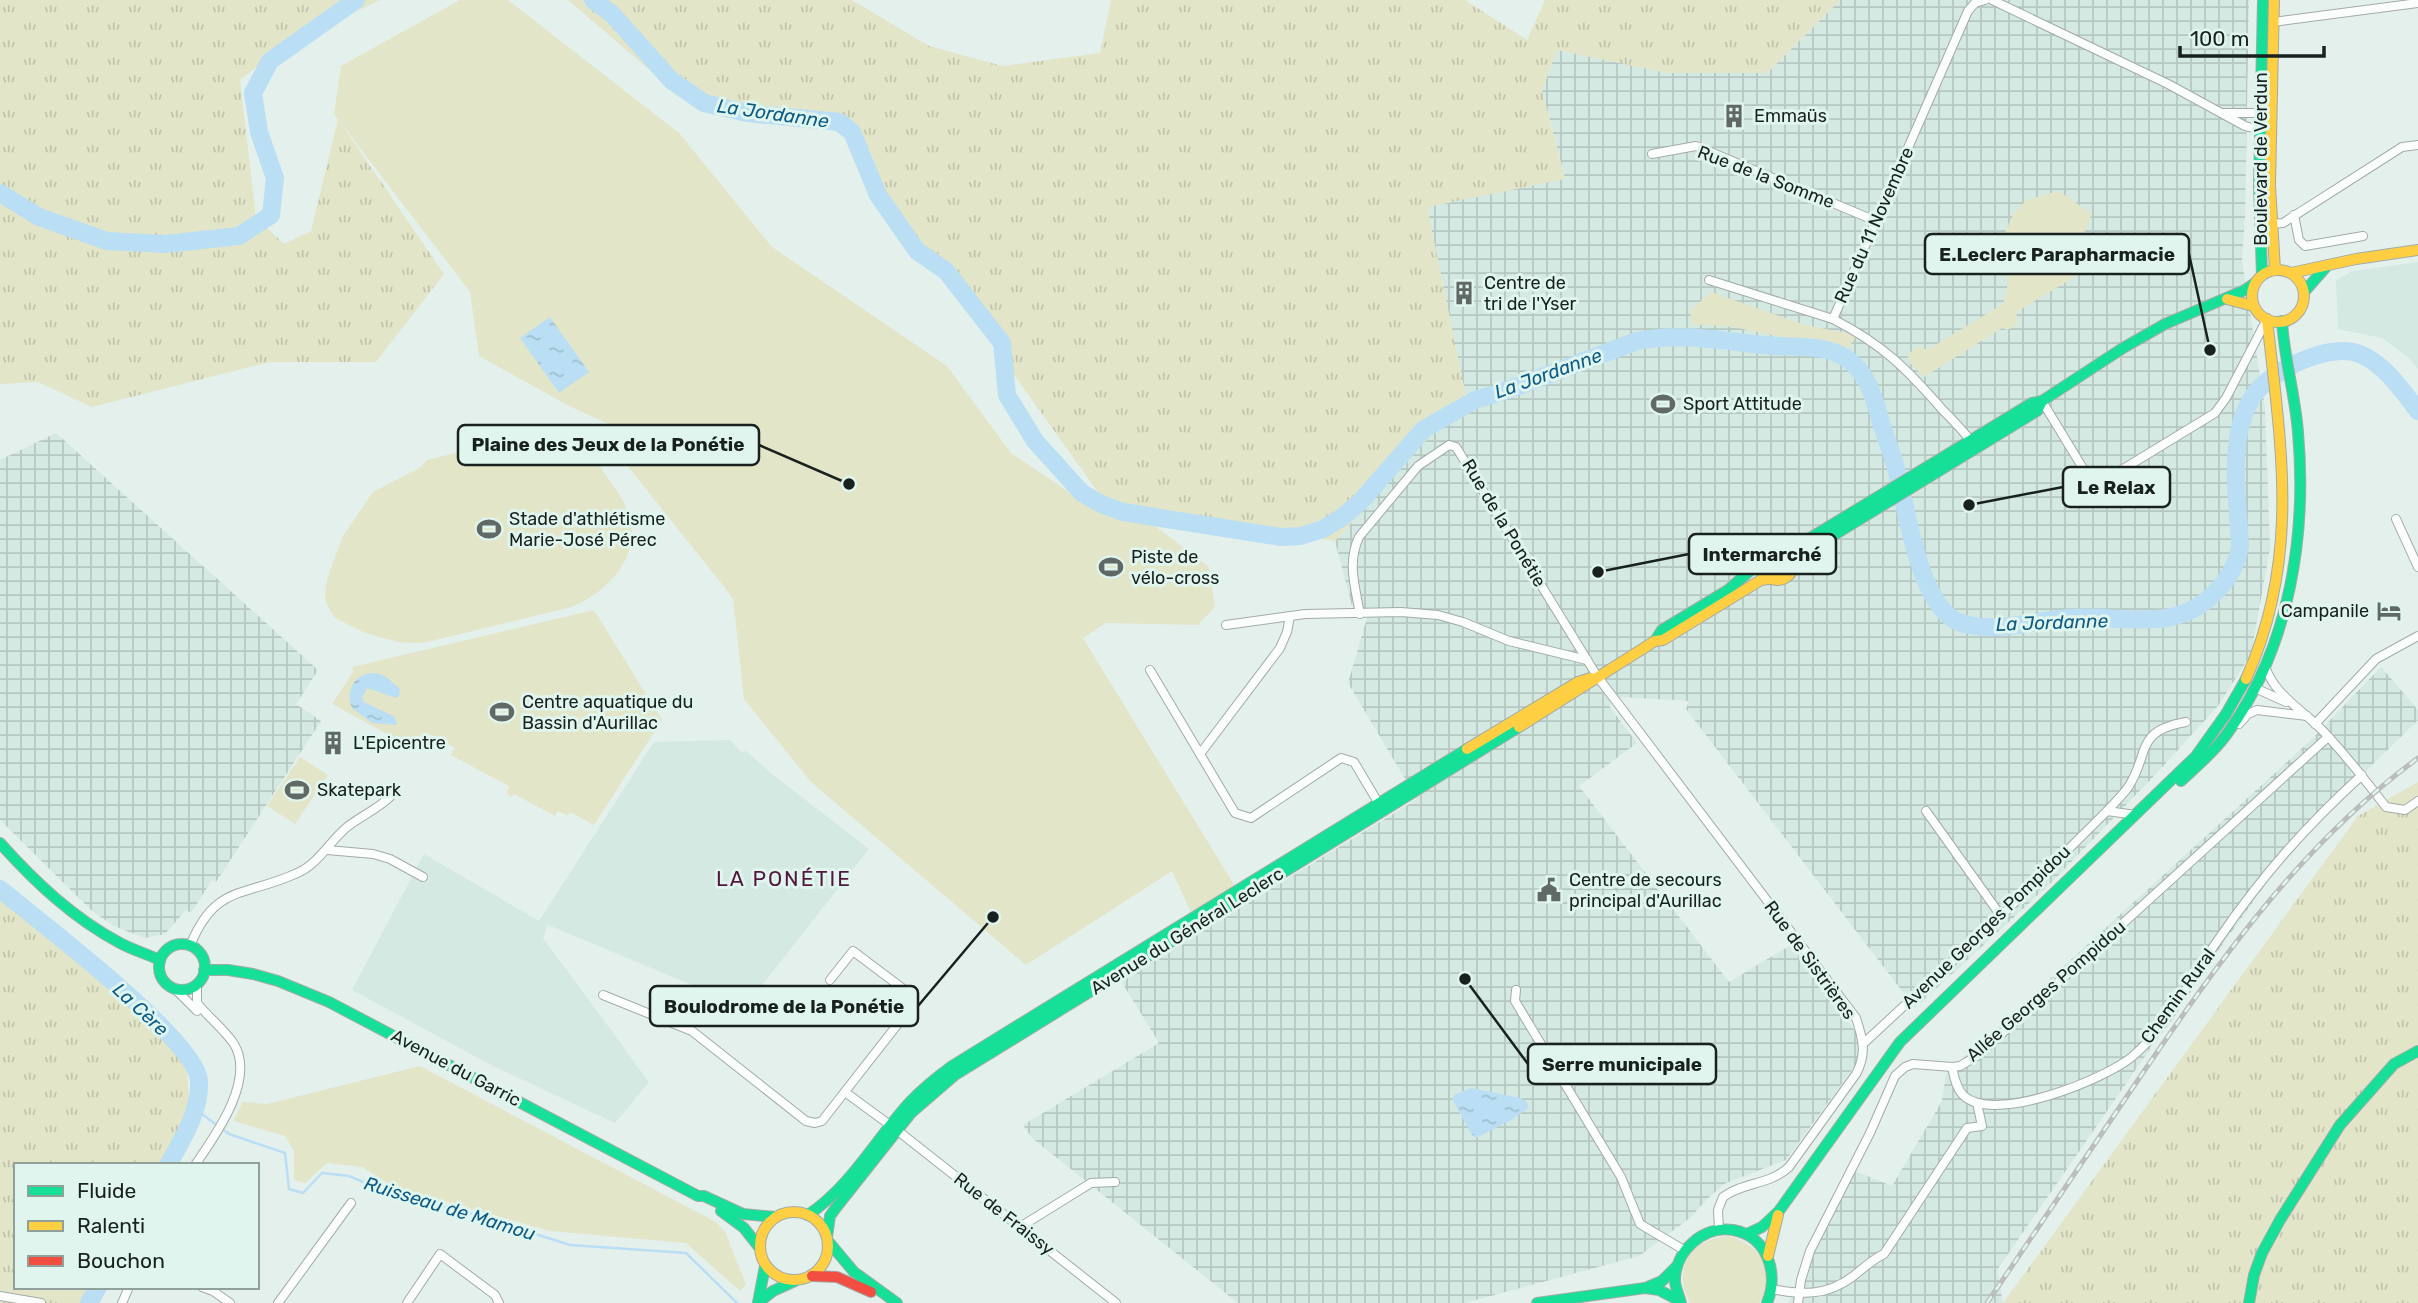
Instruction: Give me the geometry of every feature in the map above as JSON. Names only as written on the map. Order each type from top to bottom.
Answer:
[{"type":"main road","name":"Boulevard de Verdun","points":[[2259,279],[2263,0]]},
{"type":"main road","name":"Boulevard de Verdun","points":[[2274,0],[2271,224],[2275,270]]},
{"type":"main road","points":[[2260,113],[2271,122]]},
{"type":"main road","points":[[2326,267],[2304,292],[2302,303],[2292,319],[2282,321],[2261,317],[2253,306],[2250,296],[2259,279],[2275,270],[2291,273],[2356,259],[2418,250]]},
{"type":"main road","points":[[2291,273],[2299,280],[2304,292]]},
{"type":"main road","name":"Avenue du Général Leclerc","points":[[808,1215],[834,1196],[895,1128],[954,1074],[1655,641],[1663,640],[1761,580],[1783,579],[1791,573],[1803,554],[1879,501],[1974,444],[2032,403],[2042,401],[2151,332],[2245,290],[2259,279]]},
{"type":"main road","points":[[2221,299],[2241,301],[2253,306]]},
{"type":"main road","name":"Avenue Georges Pompidou","points":[[1779,1211],[1900,1042],[2196,756],[2231,707],[2265,632],[2276,596],[2283,543],[2285,493],[2267,319]]},
{"type":"main road","name":"Avenue Georges Pompidou","points":[[2053,896],[2209,756],[2230,730],[2265,666],[2289,593],[2297,545],[2301,486],[2294,399],[2282,321]]},
{"type":"main road","name":"Avenue du Général Leclerc","points":[[1655,641],[1662,630],[1745,578],[1768,549],[1802,543],[1879,501]]},
{"type":"main road","points":[[1784,548],[1792,555],[1793,566]]},
{"type":"main road","points":[[1760,562],[1762,572],[1769,579]]},
{"type":"main road","points":[[2231,707],[2250,692],[2266,646],[2277,603],[2276,596]]},
{"type":"main road","name":"Avenue du Général Leclerc","points":[[827,1239],[830,1216],[895,1128],[908,1104],[931,1082],[972,1053],[1578,681],[1597,676]]},
{"type":"main road","points":[[0,843],[54,897],[99,931],[160,960]]},
{"type":"main road","points":[[175,945],[190,946],[201,955],[204,970],[197,984],[188,990],[176,990],[163,981],[160,960],[169,948],[175,945]]},
{"type":"main road","name":"Avenue du Garric","points":[[204,970],[239,972],[313,995],[698,1196],[744,1228],[759,1247]]},
{"type":"main road","points":[[2249,1303],[2254,1275],[2262,1253],[2340,1125],[2394,1065],[2418,1051]]},
{"type":"main road","name":"Avenue du Garric","points":[[698,1196],[704,1196],[743,1214],[775,1217]]},
{"type":"main road","points":[[1746,1234],[1762,1227],[1779,1211]]},
{"type":"main road","points":[[1768,1256],[1779,1211]]},
{"type":"main road","points":[[758,1303],[765,1266],[759,1247],[765,1226],[775,1217],[789,1212],[808,1215],[822,1226],[827,1239],[854,1272],[897,1303]]},
{"type":"main road","points":[[1681,1302],[1675,1284],[1676,1267],[1684,1250],[1694,1240],[1720,1229],[1746,1234],[1759,1243],[1768,1256],[1774,1278],[1767,1303]]},
{"type":"main road","points":[[812,1276],[825,1261],[827,1239]]},
{"type":"main road","points":[[765,1266],[778,1277],[795,1281]]},
{"type":"main road","points":[[1645,1288],[1662,1280],[1676,1267]]},
{"type":"main road","points":[[758,1303],[773,1291],[812,1276],[837,1277],[850,1281],[888,1303]]},
{"type":"main road","points":[[1536,1303],[1645,1288],[1659,1290],[1681,1302]]},
{"type":"street","name":"Rue du 11 Novembre","points":[[1974,444],[1887,351],[1863,334],[1833,319],[1968,11],[1975,3],[1985,0]]},
{"type":"street","points":[[1992,0],[2245,126],[2260,130]]},
{"type":"street","points":[[2273,22],[2418,3]]},
{"type":"street","points":[[2223,113],[2260,113]]},
{"type":"street","points":[[2271,224],[2283,223],[2402,147],[2418,145]]},
{"type":"street","name":"Rue de la Somme","points":[[1652,154],[1696,146],[1877,221]]},
{"type":"street","points":[[2294,215],[2299,240],[2305,246],[2363,236]]},
{"type":"street","points":[[1709,280],[1833,319]]},
{"type":"street","points":[[2042,401],[2087,475],[2101,480],[2119,472],[2215,412],[2226,398],[2267,319]]},
{"type":"street","name":"Rue de la Ponétie","points":[[1360,614],[1351,568],[1353,550],[1359,537],[1418,466],[1449,445],[1461,452],[1597,676]]},
{"type":"street","points":[[2396,519],[2408,555],[2418,567]]},
{"type":"street","points":[[1226,625],[1306,614],[1401,612],[1438,615],[1510,641],[1587,660]]},
{"type":"street","points":[[1200,754],[1280,648],[1290,616]]},
{"type":"street","points":[[2315,724],[2376,659],[2418,636]]},
{"type":"street","points":[[2265,666],[2277,690],[2328,737],[2386,807],[2405,810],[2418,801]]},
{"type":"street","points":[[1150,670],[1236,813],[1251,818],[1341,758],[1354,762],[1379,804]]},
{"type":"street","name":"Rue de Sistrières","points":[[1597,676],[1856,1018],[1864,1043]]},
{"type":"street","points":[[2250,692],[2295,706]]},
{"type":"street","points":[[2250,692],[2269,711]]},
{"type":"street","points":[[2209,756],[2223,745],[2248,713],[2257,710],[2307,716]]},
{"type":"street","name":"Avenue Georges Pompidou","points":[[1864,1043],[2001,916],[2107,811],[2129,786],[2143,747],[2154,733],[2172,724],[2186,722]]},
{"type":"street","name":"Allée Georges Pompidou","points":[[1798,1298],[1810,1251],[1895,1076],[1913,1064],[1952,1067],[1977,1056],[2328,737]]},
{"type":"street","name":"Chemin Rural","points":[[1977,1103],[2003,1104],[2047,1097],[2112,1071],[2133,1056],[2157,1030],[2249,895],[2313,820],[2362,775]]},
{"type":"street","points":[[190,946],[198,926],[228,896],[297,874],[327,850],[347,827],[391,796]]},
{"type":"street","points":[[1926,811],[2001,916]]},
{"type":"street","points":[[2107,811],[2136,815]]},
{"type":"street","points":[[327,850],[373,854],[390,859],[423,877]]},
{"type":"street","points":[[603,995],[692,1031],[806,1121],[815,1123],[822,1121],[908,1012],[911,1001],[906,991],[853,951],[830,979]]},
{"type":"street","points":[[196,1163],[215,1137],[237,1090],[240,1060],[233,1043],[197,1003],[197,984]]},
{"type":"street","points":[[176,990],[199,1014],[216,1025]]},
{"type":"street","points":[[1516,990],[1515,1001],[1621,1177],[1640,1224],[1684,1250]]},
{"type":"street","points":[[1720,1229],[1720,1201],[1726,1194],[1781,1175],[1789,1167],[1856,1074],[1861,1065],[1864,1043]]},
{"type":"street","points":[[1772,1289],[1798,1298],[1823,1292],[1850,1279],[1870,1260],[1889,1248],[1968,1128],[1982,1126],[1977,1103],[1964,1096],[1956,1084],[1952,1067]]},
{"type":"street","name":"Rue de Fraissy","points":[[845,1092],[895,1128],[1116,1303]]},
{"type":"street","points":[[1020,1227],[1091,1183],[1115,1182]]},
{"type":"street","points":[[278,1303],[351,1203]]},
{"type":"street","points":[[407,1303],[440,1255],[495,1295],[499,1303]]},
{"type":"street","points":[[208,1289],[230,1303]]},
{"type":"street","points":[[0,1296],[41,1303]]},
{"type":"shaded area","points":[[1840,0],[2249,0],[2242,261],[2265,408],[2270,549],[2251,654],[2218,706],[2154,776],[2051,883],[1915,1008],[1686,709],[1689,701],[1621,697],[1609,706],[1637,743],[1579,786],[1729,982],[1791,945],[1868,1048],[1786,1160],[1726,1183],[1690,1218],[1639,1256],[1465,1303],[1238,1303],[1032,1138],[1023,1125],[1159,1043],[1121,981],[1417,799],[1348,683],[1367,618],[1352,606],[1335,541],[1466,397],[1427,207],[1565,178],[1542,91],[1557,49],[1667,73],[1767,73]]},
{"type":"shaded area","points":[[2418,262],[2418,369],[2409,358],[2382,338],[2338,329],[2336,280],[2353,271]]},
{"type":"shaded area","points":[[56,433],[318,670],[296,704],[321,721],[216,882],[212,880],[191,913],[186,910],[165,934],[145,938],[114,926],[91,910],[0,820],[0,460]]},
{"type":"shaded area","points":[[2381,667],[2418,710],[2418,720],[2367,770],[2280,864],[1997,1270],[2003,1303],[1788,1303],[1855,1171],[1892,1186],[1942,1101],[1946,1074],[2312,739]]},
{"type":"shaded area","points":[[730,740],[741,752],[746,751],[869,849],[745,1007],[548,925],[543,938],[649,1082],[615,1123],[491,1065],[352,990],[424,854],[539,921],[654,742]]},
{"type":"green space","points":[[0,0],[380,0],[286,45],[240,80],[256,218],[284,244],[311,231],[338,119],[444,274],[376,362],[270,362],[92,407],[38,382],[0,384]]},
{"type":"green space","points":[[460,0],[508,0],[679,133],[772,247],[947,366],[1011,453],[1094,509],[1147,520],[1209,567],[1215,607],[1198,625],[1106,623],[1083,638],[1236,888],[1192,914],[1172,871],[1026,965],[811,782],[744,699],[733,598],[622,459],[626,432],[569,406],[479,356],[470,292],[334,114],[341,66]]},
{"type":"green space","points":[[568,0],[852,0],[929,46],[1003,66],[1100,53],[1111,0],[1465,0],[1527,40],[1545,0],[1840,0],[1767,73],[1667,73],[1557,50],[1542,91],[1565,179],[1427,207],[1466,397],[1335,541],[1108,506],[1010,369],[1002,337],[951,270],[917,248],[891,209],[871,153],[842,120],[674,91]]},
{"type":"green space","points":[[2059,191],[2092,214],[2083,236],[2098,263],[2016,312],[2018,324],[2007,330],[2002,328],[1924,377],[1909,362],[1908,354],[1919,346],[1927,350],[2003,304],[2008,284],[2002,239],[2013,215],[2026,200]]},
{"type":"green space","points":[[1711,292],[1805,325],[1857,335],[1847,350],[1733,327],[1692,324],[1690,311]]},
{"type":"green space","name":"Stade d'athlétisme Marie-José Pérec","points":[[558,428],[566,430],[574,439],[584,440],[590,446],[627,509],[631,525],[628,555],[611,581],[572,607],[427,642],[398,642],[365,633],[335,618],[326,603],[327,579],[343,536],[373,492],[421,467],[427,460]]},
{"type":"green space","name":"Centre aquatique du Bassin d'Aurillac","points":[[594,610],[662,720],[594,825],[570,812],[568,816],[558,811],[555,816],[514,794],[512,797],[507,794],[509,786],[451,755],[455,748],[427,733],[413,748],[332,704],[353,672],[352,667]]},
{"type":"green space","name":"Skatepark","points":[[300,757],[328,775],[295,824],[267,806]]},
{"type":"green space","points":[[2418,782],[2418,1303],[2003,1303],[2358,816]]},
{"type":"green space","points":[[0,892],[139,1010],[186,1056],[190,1111],[164,1163],[14,1163],[14,1289],[95,1289],[88,1303],[0,1303]]},
{"type":"green space","points":[[420,1066],[716,1222],[725,1232],[746,1284],[740,1291],[686,1243],[550,1231],[394,1187],[362,1167],[327,1163],[305,1183],[294,1180],[294,1151],[285,1136],[233,1121],[243,1102],[267,1104]]},
{"type":"green space","points":[[1728,1236],[1749,1246],[1763,1261],[1768,1281],[1759,1303],[1690,1303],[1683,1278],[1688,1258],[1704,1243]]},
{"type":"water","points":[[550,317],[589,372],[559,393],[520,338]]},
{"type":"water","points":[[377,673],[400,689],[399,696],[396,698],[367,688],[362,697],[364,702],[395,717],[397,725],[372,723],[352,708],[350,694],[354,683],[363,675]]},
{"type":"water","points":[[1471,1088],[1520,1098],[1526,1101],[1529,1108],[1476,1138],[1452,1099],[1454,1095]]},
{"type":"waterway","name":"La Jordanne","points":[[0,193],[39,217],[107,241],[165,244],[239,236],[271,215],[275,178],[259,132],[253,93],[270,61],[356,0]]},
{"type":"waterway","name":"La Jordanne","points":[[593,0],[612,14],[671,80],[704,103],[747,113],[839,122],[852,132],[878,195],[917,251],[946,271],[1002,343],[1007,395],[1035,441],[1082,493],[1123,512],[1281,537],[1301,536],[1323,529],[1341,518],[1360,502],[1424,429],[1475,400],[1637,341],[1653,338],[1700,338],[1817,348],[1846,358],[1866,380],[1895,466],[1917,556],[1935,599],[1947,614],[1961,623],[1985,627],[2087,617],[2166,618],[2192,610],[2215,593],[2224,583],[2237,558],[2240,545],[2236,480],[2239,432],[2251,400],[2272,377],[2310,358],[2338,351],[2351,352],[2379,365],[2418,411]]},
{"type":"waterway","name":"La Cère","points":[[0,889],[112,981],[171,1037],[191,1061],[199,1080],[197,1102],[190,1124],[169,1163]]},
{"type":"waterway","name":"Ruisseau de Mamou","points":[[195,1109],[229,1134],[285,1153],[289,1189],[303,1193],[322,1173],[349,1176],[391,1194],[466,1212],[570,1245],[686,1253],[737,1303]]},
{"type":"waterway","name":"La Cère","points":[[89,1303],[97,1289]]},
{"type":"railway","points":[[1987,1303],[2169,1035],[2232,948],[2299,866],[2336,828],[2418,758]]},
{"type":"traffic: fast","points":[[2262,275],[2259,186],[2263,0]]},
{"type":"traffic: fast","points":[[2304,292],[2326,267]]},
{"type":"traffic: fast","points":[[1784,548],[1802,543],[2032,403],[2042,401],[2165,324],[2245,290],[2255,283]]},
{"type":"traffic: fast","points":[[2181,781],[2224,738],[2250,698],[2267,662],[2290,588],[2300,510],[2300,471],[2297,418],[2282,321]]},
{"type":"traffic: fast","points":[[1793,566],[1803,554],[2037,411],[2042,401]]},
{"type":"traffic: fast","points":[[1655,641],[1662,630],[1728,590],[1760,562]]},
{"type":"traffic: fast","points":[[1747,1234],[1762,1227],[1779,1211],[1900,1042],[2196,756],[2226,714],[2246,679]]},
{"type":"traffic: fast","points":[[827,1237],[830,1216],[835,1209],[911,1113],[955,1075],[1519,727]]},
{"type":"traffic: fast","points":[[808,1215],[838,1190],[915,1097],[952,1066],[1467,749]]},
{"type":"traffic: fast","points":[[0,843],[41,885],[86,922],[120,943],[160,960]]},
{"type":"traffic: fast","points":[[182,944],[198,951],[205,967],[198,983],[182,990],[166,983],[159,967],[166,951],[182,944]]},
{"type":"traffic: fast","points":[[204,970],[253,974],[329,1002],[698,1196],[704,1196],[743,1214],[775,1217]]},
{"type":"traffic: fast","points":[[2249,1303],[2254,1275],[2262,1253],[2340,1125],[2394,1064],[2418,1051]]},
{"type":"traffic: fast","points":[[721,1211],[744,1228],[759,1247]]},
{"type":"traffic: fast","points":[[1681,1303],[1675,1282],[1679,1261],[1692,1243],[1701,1236],[1722,1230],[1745,1234],[1762,1248],[1771,1269],[1772,1280],[1767,1303]]},
{"type":"traffic: fast","points":[[828,1241],[854,1272],[897,1303]]},
{"type":"traffic: fast","points":[[758,1303],[765,1266]]},
{"type":"traffic: fast","points":[[1537,1303],[1645,1288],[1662,1281],[1676,1267]]},
{"type":"traffic: fast","points":[[758,1303],[773,1291],[795,1281]]},
{"type":"traffic: fast","points":[[1645,1288],[1659,1290],[1680,1301]]},
{"type":"traffic: slow","points":[[2274,0],[2270,185],[2275,270]]},
{"type":"traffic: slow","points":[[2291,273],[2356,259],[2418,250]]},
{"type":"traffic: slow","points":[[2278,270],[2297,277],[2304,296],[2297,315],[2278,322],[2259,315],[2252,296],[2259,277],[2278,270]]},
{"type":"traffic: slow","points":[[2227,299],[2253,306]]},
{"type":"traffic: slow","points":[[2246,679],[2263,634],[2281,545],[2281,457],[2267,319]]},
{"type":"traffic: slow","points":[[1777,546],[1789,551],[1794,563],[1789,575],[1777,580],[1765,575],[1760,563],[1765,551],[1777,546]]},
{"type":"traffic: slow","points":[[1519,727],[1655,641],[1663,640],[1761,580],[1769,579]]},
{"type":"traffic: slow","points":[[1467,749],[1578,682],[1591,678]]},
{"type":"traffic: slow","points":[[787,1212],[801,1212],[813,1217],[823,1227],[828,1246],[823,1265],[813,1275],[801,1280],[787,1280],[775,1275],[765,1265],[760,1253],[760,1239],[765,1227],[775,1217],[787,1212]]},
{"type":"traffic: slow","points":[[1768,1256],[1778,1215]]},
{"type":"traffic: jam","points":[[812,1276],[837,1277],[871,1292]]},
{"type":"place","name":"Emmaüs","points":[[1734,116]]},
{"type":"place","name":"Centre de tri de l'Yser","points":[[1464,293]]},
{"type":"place","name":"E.Leclerc Parapharmacie","points":[[2210,350]]},
{"type":"place","name":"Sport Attitude","points":[[1663,404]]},
{"type":"place","name":"Plaine des Jeux de la Ponétie","points":[[849,484]]},
{"type":"place","name":"Le Relax","points":[[1969,505]]},
{"type":"place","name":"Stade d'athlétisme Marie-José Pérec","points":[[489,529]]},
{"type":"place","name":"Piste de vélo-cross","points":[[1111,567]]},
{"type":"place","name":"Intermarché","points":[[1598,572]]},
{"type":"place","name":"Campanile","points":[[2389,611]]},
{"type":"place","name":"Centre aquatique du Bassin d'Aurillac","points":[[502,712]]},
{"type":"place","name":"L'Epicentre","points":[[333,743]]},
{"type":"place","name":"Skatepark","points":[[297,790]]},
{"type":"place","name":"Centre de secours principal d'Aurillac","points":[[1549,890]]},
{"type":"place","name":"Boulodrome de la Ponétie","points":[[993,917]]},
{"type":"place","name":"Serre municipale","points":[[1465,979]]},
{"type":"district","name":"LA PONÉTIE","points":[[784,879]]}]
